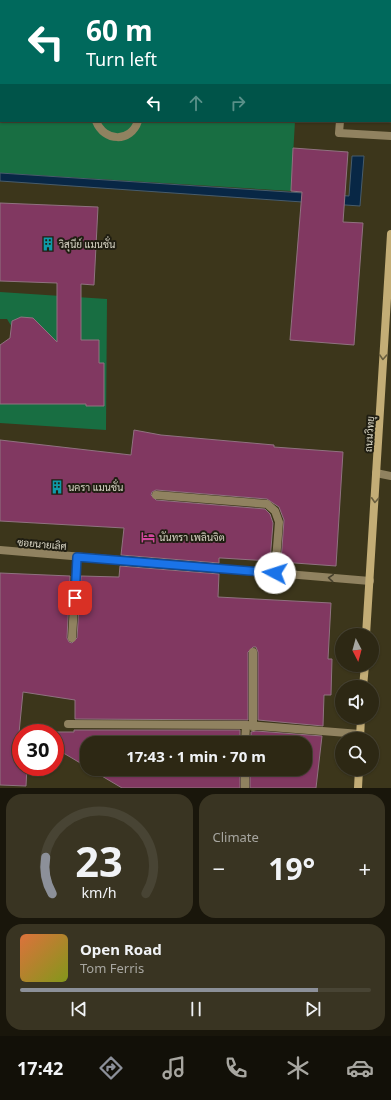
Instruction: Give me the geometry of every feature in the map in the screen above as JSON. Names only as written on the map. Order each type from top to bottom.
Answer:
[{"type":"street","points":[[97,122],[103,133],[116,138],[130,134],[135,129],[138,122]]},
{"type":"street","points":[[340,122],[339,133],[391,136]]},
{"type":"street","name":"ถนนวิทยุ","points":[[367,628],[391,234]]},
{"type":"street","points":[[376,473],[391,476]]},
{"type":"street","points":[[156,495],[267,504],[275,511],[279,522],[275,573]]},
{"type":"street","name":"ซอยนายเลิศ","points":[[0,550],[370,581]]},
{"type":"street","points":[[72,638],[77,557]]},
{"type":"street","points":[[247,736],[249,726],[253,652]]},
{"type":"street","points":[[68,724],[249,726],[335,734]]},
{"type":"street","points":[[245,776],[245,788]]},
{"type":"street","points":[[358,788],[359,776]]},
{"type":"green space","points":[[0,122],[295,122],[291,191],[0,173]]},
{"type":"green space","points":[[0,292],[107,299],[106,430],[0,423],[0,347],[4,348],[15,332],[7,319],[0,319]]},
{"type":"water","points":[[352,156],[364,156],[360,206],[0,181],[0,173],[349,196]]},
{"type":"building","points":[[293,148],[348,152],[343,222],[363,223],[354,345],[290,340],[302,192],[291,191]]},
{"type":"building","points":[[0,203],[98,207],[94,285],[81,284],[81,340],[99,340],[99,363],[104,363],[104,406],[86,406],[86,404],[0,404],[0,345],[10,338],[12,321],[21,317],[33,318],[57,342],[57,283],[0,281]]},
{"type":"building","points":[[134,430],[161,435],[274,445],[274,447],[343,452],[336,566],[281,562],[284,520],[279,507],[267,499],[156,490],[152,492],[151,495],[156,500],[265,509],[270,514],[273,523],[270,561],[219,558],[219,563],[121,555],[124,528],[0,521],[0,440],[131,455]]},
{"type":"building","points":[[120,566],[219,574],[218,597],[331,603],[328,659],[332,659],[331,695],[324,695],[323,726],[258,720],[258,652],[256,647],[253,647],[248,652],[248,720],[75,719],[75,700],[23,692],[20,724],[12,724],[12,776],[27,776],[26,786],[0,785],[0,573],[70,576],[67,638],[69,642],[72,643],[77,638],[81,576],[119,577]]},
{"type":"building","points":[[74,730],[240,730],[240,736],[80,736],[80,763],[64,753],[64,732],[74,732]]},
{"type":"building","points":[[256,731],[322,736],[316,788],[250,788],[250,776],[312,776],[312,736],[251,736],[251,732]]},
{"type":"building","points":[[102,776],[240,776],[240,788],[122,788]]},
{"type":"place","name":"วิสุนีย์ แมนชั่น","points":[[48,244]]},
{"type":"place","name":"นครา แมนชั่น","points":[[57,487]]},
{"type":"place","name":"นันทรา เพลินจิต","points":[[148,537]]},
{"type":"route","points":[[75,598],[77,557],[275,573]]}]
